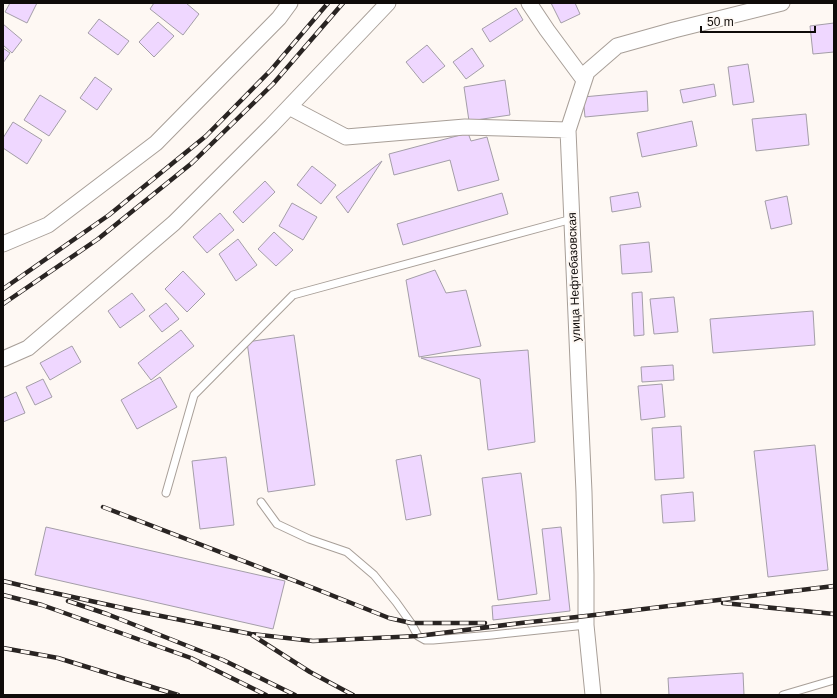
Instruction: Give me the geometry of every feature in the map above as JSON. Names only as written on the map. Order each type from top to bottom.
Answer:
[{"type":"street","points":[[3,244],[48,225],[156,143],[278,18],[290,3]]},
{"type":"street","points":[[3,359],[28,348],[174,223],[289,107],[388,3]]},
{"type":"street","points":[[529,3],[546,30],[584,80]]},
{"type":"street","name":"улица Нефтебазовская","points":[[593,695],[586,625],[584,492],[568,130],[587,72],[617,46],[782,3]]},
{"type":"street","points":[[289,107],[346,137],[465,127],[568,130]]},
{"type":"lane","points":[[166,493],[194,395],[293,296],[572,219]]},
{"type":"lane","points":[[261,502],[278,524],[309,539],[347,552],[374,575],[396,602],[418,636],[425,640],[492,635],[586,625]]},
{"type":"lane","points":[[783,695],[834,680]]},
{"type":"building","points":[[10,3],[37,3],[27,23],[5,12]]},
{"type":"building","points":[[154,3],[186,3],[199,14],[183,35],[150,9]]},
{"type":"building","points":[[551,3],[575,3],[580,14],[561,23]]},
{"type":"building","points":[[516,8],[523,20],[490,42],[482,29]]},
{"type":"building","points":[[99,19],[129,41],[118,55],[88,33]]},
{"type":"building","points":[[158,22],[174,36],[154,57],[139,42]]},
{"type":"building","points":[[834,23],[834,52],[813,54],[810,26]]},
{"type":"building","points":[[3,24],[22,40],[12,53],[3,45]]},
{"type":"building","points":[[427,45],[445,66],[423,83],[406,62]]},
{"type":"building","points":[[3,48],[10,53],[3,63]]},
{"type":"building","points":[[472,48],[484,66],[466,79],[453,62]]},
{"type":"building","points":[[748,64],[754,102],[733,105],[728,67]]},
{"type":"building","points":[[95,77],[112,89],[97,110],[80,98]]},
{"type":"building","points":[[505,80],[510,115],[469,121],[464,87]]},
{"type":"building","points":[[714,84],[716,96],[683,103],[680,90]]},
{"type":"building","points":[[647,91],[648,111],[585,117],[583,97]]},
{"type":"building","points":[[40,95],[66,111],[49,136],[24,120]]},
{"type":"building","points":[[806,114],[809,145],[756,151],[752,119]]},
{"type":"building","points":[[692,121],[697,146],[642,157],[637,133]]},
{"type":"building","points":[[13,122],[42,140],[27,164],[3,148],[3,138]]},
{"type":"building","points":[[468,133],[471,141],[487,137],[499,180],[458,191],[450,160],[394,175],[389,154]]},
{"type":"building","points":[[382,161],[348,213],[336,197]]},
{"type":"building","points":[[312,166],[336,185],[321,204],[297,185]]},
{"type":"building","points":[[265,181],[275,192],[243,223],[233,212]]},
{"type":"building","points":[[638,192],[641,207],[612,212],[610,197]]},
{"type":"building","points":[[502,193],[508,214],[403,245],[397,224]]},
{"type":"building","points":[[787,196],[792,224],[771,229],[765,201]]},
{"type":"building","points":[[292,203],[317,217],[303,240],[279,226]]},
{"type":"building","points":[[220,213],[234,230],[207,253],[193,237]]},
{"type":"building","points":[[274,232],[293,250],[276,266],[258,249]]},
{"type":"building","points":[[238,239],[257,265],[236,281],[219,254]]},
{"type":"building","points":[[649,242],[652,272],[622,274],[620,245]]},
{"type":"building","points":[[435,270],[446,293],[466,290],[481,346],[419,357],[406,280]]},
{"type":"building","points":[[183,271],[205,294],[187,312],[165,289]]},
{"type":"building","points":[[642,292],[644,335],[634,336],[632,293]]},
{"type":"building","points":[[132,293],[145,310],[120,328],[108,311]]},
{"type":"building","points":[[674,297],[678,332],[654,334],[650,299]]},
{"type":"building","points":[[166,303],[179,319],[162,332],[149,316]]},
{"type":"building","points":[[813,311],[815,345],[713,353],[710,319]]},
{"type":"building","points":[[181,330],[194,346],[151,380],[138,363]]},
{"type":"building","points":[[294,335],[315,485],[268,492],[247,342]]},
{"type":"building","points":[[72,346],[81,362],[50,380],[40,363]]},
{"type":"building","points":[[528,350],[535,442],[488,450],[480,379],[421,358]]},
{"type":"building","points":[[673,365],[674,380],[642,382],[641,367]]},
{"type":"building","points":[[160,377],[177,407],[137,429],[121,400]]},
{"type":"building","points":[[43,379],[52,397],[35,405],[26,387]]},
{"type":"building","points":[[662,384],[665,417],[641,420],[638,386]]},
{"type":"building","points":[[16,392],[25,413],[3,422],[3,398]]},
{"type":"building","points":[[681,426],[684,478],[655,480],[652,428]]},
{"type":"building","points":[[815,445],[828,570],[768,577],[754,451]]},
{"type":"building","points":[[421,455],[431,515],[406,520],[396,460]]},
{"type":"building","points":[[226,457],[234,525],[200,529],[192,461]]},
{"type":"building","points":[[521,473],[537,594],[498,600],[482,478]]},
{"type":"building","points":[[693,492],[695,521],[663,523],[661,495]]},
{"type":"building","points":[[46,527],[285,581],[273,629],[35,575]]},
{"type":"building","points":[[561,527],[570,611],[493,620],[492,606],[550,600],[542,529]]},
{"type":"building","points":[[743,673],[744,695],[669,695],[668,678]]},
{"type":"railway","points":[[3,289],[109,215],[206,136],[271,70],[328,3]]},
{"type":"railway","points":[[3,304],[98,239],[192,163],[273,84],[343,3]]},
{"type":"railway","points":[[103,507],[389,618],[411,623],[485,623]]},
{"type":"railway","points":[[3,581],[32,588]]},
{"type":"railway","points":[[27,587],[251,634],[313,641],[418,636],[834,586]]},
{"type":"railway","points":[[3,595],[42,605],[191,658],[266,695]]},
{"type":"railway","points":[[68,601],[107,614],[223,660],[295,695]]},
{"type":"railway","points":[[723,603],[834,614]]},
{"type":"railway","points":[[252,635],[310,672],[353,695]]},
{"type":"railway","points":[[3,648],[58,658],[178,695]]}]
